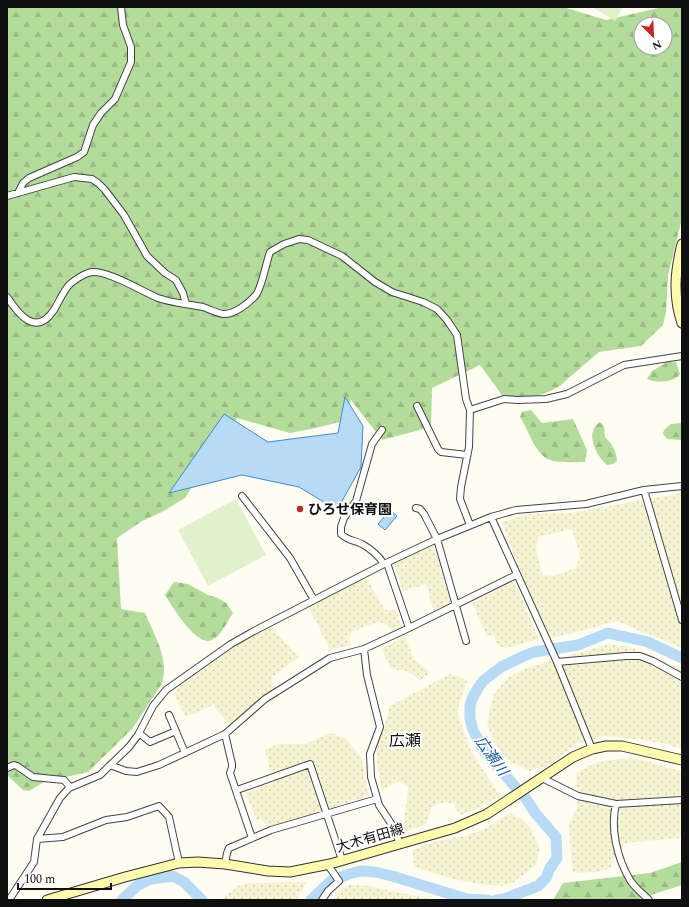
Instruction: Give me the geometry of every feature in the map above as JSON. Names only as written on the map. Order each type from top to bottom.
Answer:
[{"type":"main road","points":[[682,244],[675,279],[678,310],[682,323]]},
{"type":"main road","name":"大木有田線","points":[[47,900],[179,863],[198,862],[225,864],[268,871],[290,872],[330,866],[342,860],[455,828],[487,814],[573,757],[592,749],[606,746],[622,746],[682,760]]},
{"type":"street","points":[[18,193],[23,183],[29,178],[77,157],[84,152],[93,125],[101,113],[115,99],[131,62],[130,47],[123,25],[122,7]]},
{"type":"street","points":[[7,196],[74,177],[92,179],[105,190],[124,216],[148,256],[165,273],[176,280],[183,293],[186,304]]},
{"type":"street","points":[[7,297],[21,316],[29,322],[37,323],[46,319],[53,312],[69,285],[76,279],[89,272],[105,274],[124,281],[159,298],[205,308],[222,314],[232,312],[244,306],[256,294],[270,252],[284,244],[299,239],[308,240],[342,256],[375,282],[392,292],[423,302],[437,309],[447,320],[457,335],[466,399],[470,410],[469,447],[460,499],[470,525]]},
{"type":"street","points":[[470,410],[504,399],[546,399],[567,394],[624,365],[682,356]]},
{"type":"street","points":[[417,406],[438,449],[441,452],[467,455]]},
{"type":"street","points":[[382,430],[372,444],[356,501],[344,518],[341,527],[341,534],[346,539],[361,543],[378,555],[385,563],[409,628]]},
{"type":"street","points":[[9,900],[34,862],[37,839],[60,798],[70,787],[100,775],[129,747],[139,733],[153,706],[166,690],[231,644],[385,563],[437,539],[491,517],[516,510],[586,504],[644,490],[682,486]]},
{"type":"street","points":[[644,490],[682,620]]},
{"type":"street","points":[[242,496],[290,558],[314,600]]},
{"type":"street","points":[[416,508],[420,509],[424,514],[437,539],[466,641]]},
{"type":"street","points":[[491,517],[516,575],[557,662],[592,749]]},
{"type":"street","points":[[110,765],[126,771],[137,772],[160,765],[225,734],[265,699],[330,658],[364,649],[516,575]]},
{"type":"street","points":[[364,649],[367,675],[380,727],[370,754],[372,777],[379,805],[396,830],[399,843]]},
{"type":"street","points":[[557,662],[640,656],[653,661],[682,677]]},
{"type":"street","points":[[169,715],[185,753]]},
{"type":"street","points":[[139,733],[150,742],[176,731]]},
{"type":"street","points":[[225,734],[232,764],[230,773],[252,838]]},
{"type":"street","points":[[237,790],[310,764],[342,860]]},
{"type":"street","points":[[7,768],[14,765],[33,777],[64,780],[70,787]]},
{"type":"street","points":[[542,778],[578,796],[616,804],[682,800]]},
{"type":"street","points":[[225,864],[229,848],[252,838],[271,830],[377,799]]},
{"type":"street","points":[[616,804],[613,823],[620,856],[630,880],[650,900]]},
{"type":"street","points":[[37,839],[63,837],[106,820],[127,817],[159,806],[169,817],[179,863]]},
{"type":"street","points":[[322,900],[328,891],[339,881],[330,866]]},
{"type":"green space","points":[[7,7],[563,7],[606,20],[663,7],[682,7],[682,218],[668,276],[666,312],[663,325],[641,346],[599,352],[562,385],[546,393],[524,399],[502,395],[480,365],[432,388],[431,427],[382,440],[351,400],[340,422],[290,433],[237,418],[219,450],[204,468],[185,498],[162,512],[142,521],[117,538],[121,609],[145,613],[157,639],[163,657],[164,676],[161,685],[132,729],[88,772],[44,782],[29,791],[23,790],[7,775]]},
{"type":"green space","points":[[592,7],[623,7],[615,21]]},
{"type":"green space","points":[[667,362],[676,362],[680,374],[677,377],[669,381],[655,381],[647,379],[652,371]]},
{"type":"green space","points":[[531,410],[542,423],[573,419],[587,450],[585,462],[553,461],[545,457],[536,448],[520,417],[522,412]]},
{"type":"green space","points":[[600,422],[604,427],[605,437],[615,450],[617,461],[613,464],[607,465],[603,461],[593,444],[593,432],[595,426]]},
{"type":"green space","points":[[682,423],[682,440],[667,439],[663,434],[664,430],[671,424]]},
{"type":"green space","points":[[682,493],[682,648],[616,621],[551,638],[521,575],[502,522],[529,514],[571,513]],"holes":[[[572,529],[580,556],[576,568],[553,576],[542,575],[536,549],[538,537]]]},
{"type":"green space","points":[[236,499],[266,555],[208,586],[178,530]]},
{"type":"green space","points":[[433,546],[440,563],[441,573],[451,604],[434,612],[426,584],[403,591],[395,564]]},
{"type":"green space","points":[[366,578],[385,610],[396,610],[402,627],[393,631],[386,624],[378,622],[352,632],[349,638],[351,645],[330,650],[308,606]]},
{"type":"green space","points":[[174,582],[188,584],[226,603],[233,613],[221,632],[215,638],[206,641],[199,638],[179,616],[165,595]]},
{"type":"green space","points":[[513,582],[517,587],[539,639],[503,649],[497,644],[494,635],[487,636],[472,603]]},
{"type":"green space","points":[[270,626],[299,657],[271,678],[275,688],[246,710],[230,726],[213,705],[186,717],[174,694],[178,688],[229,651],[239,641]]},
{"type":"green space","points":[[405,637],[414,659],[430,673],[420,681],[412,674],[403,670],[390,668],[382,648]]},
{"type":"green space","points":[[608,644],[630,647],[682,669],[682,749],[666,744],[636,739],[603,736],[576,744],[549,765],[530,771],[507,760],[492,739],[487,724],[493,695],[508,678],[524,669]]},
{"type":"green space","points":[[450,674],[467,680],[458,707],[458,715],[472,753],[500,796],[477,809],[460,815],[453,803],[440,803],[431,807],[427,824],[406,831],[404,823],[408,787],[399,781],[382,790],[377,762],[377,746],[390,706]]},
{"type":"green space","points":[[331,733],[345,738],[361,757],[369,796],[268,828],[261,819],[257,821],[245,793],[274,783],[265,750],[277,744],[305,744]]},
{"type":"green space","points":[[630,758],[647,761],[682,771],[682,829],[680,838],[624,844],[609,869],[596,872],[575,873],[572,871],[569,824],[578,807],[576,773],[595,763]]},
{"type":"green space","points":[[511,814],[522,819],[530,827],[540,848],[536,865],[513,883],[501,886],[479,884],[453,879],[414,867],[413,850],[436,841],[465,836],[484,829]]},
{"type":"green space","points":[[682,862],[682,885],[635,900],[553,900],[563,883],[650,873]]},
{"type":"green space","points":[[306,882],[297,900],[221,900],[239,885],[251,883]]},
{"type":"green space","points":[[349,885],[369,886],[434,900],[334,900],[338,891]]},
{"type":"water","points":[[345,397],[363,426],[361,467],[337,510],[299,487],[242,475],[169,493],[224,414],[268,442],[338,433]]},
{"type":"water","points":[[390,510],[397,516],[385,530],[378,524]]},
{"type":"waterway","name":"広瀬川","points":[[496,900],[504,899],[538,886],[546,878],[550,868],[557,858],[556,837],[536,814],[526,799],[484,751],[473,730],[470,719],[470,706],[472,699],[483,681],[501,667],[534,652],[578,645],[608,633],[648,642],[682,658]]},
{"type":"waterway","name":"広瀬川","points":[[311,900],[331,881],[361,871],[375,872],[392,876],[467,899],[488,900]]},
{"type":"waterway","name":"広瀬川","points":[[122,900],[138,885],[151,879],[173,876],[184,882],[202,900]]},
{"type":"place","name":"ひろせ保育園","points":[[300,509]]},
{"type":"district","name":"広瀬","points":[[405,741]]}]
